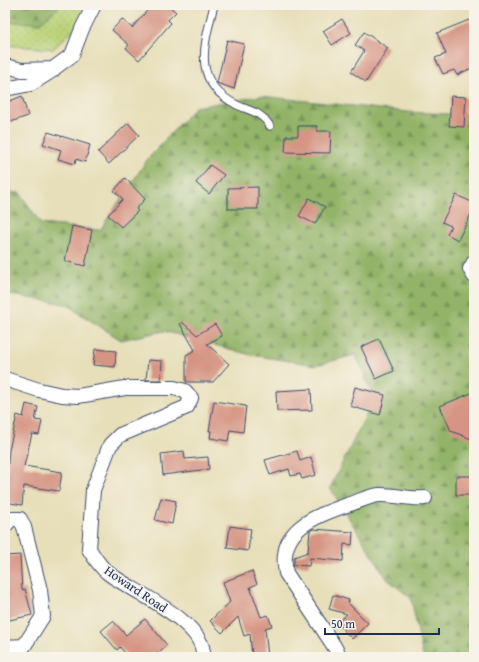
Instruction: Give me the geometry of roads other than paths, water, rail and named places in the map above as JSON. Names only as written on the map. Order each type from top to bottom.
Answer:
[{"type":"street","points":[[5,89],[31,84],[72,55],[82,29],[94,5]]},
{"type":"street","points":[[5,66],[22,70],[53,69]]},
{"type":"street","points":[[474,262],[470,269],[474,276]]},
{"type":"street","name":"Howard Road","points":[[5,379],[39,390],[62,395],[78,396],[125,388],[174,388],[185,391],[191,398],[187,407],[120,435],[110,444],[93,490],[89,549],[107,573],[158,603],[185,623],[198,638],[204,652],[203,657]]},
{"type":"street","points":[[340,657],[286,573],[283,560],[287,544],[295,532],[310,520],[378,495],[416,499],[425,498]]},
{"type":"street","points":[[5,526],[11,519],[20,519],[24,527],[40,590],[43,616],[24,646],[5,647]]},
{"type":"lane","points":[[214,5],[205,51],[204,69],[212,86],[223,97],[263,116],[270,126]]}]
